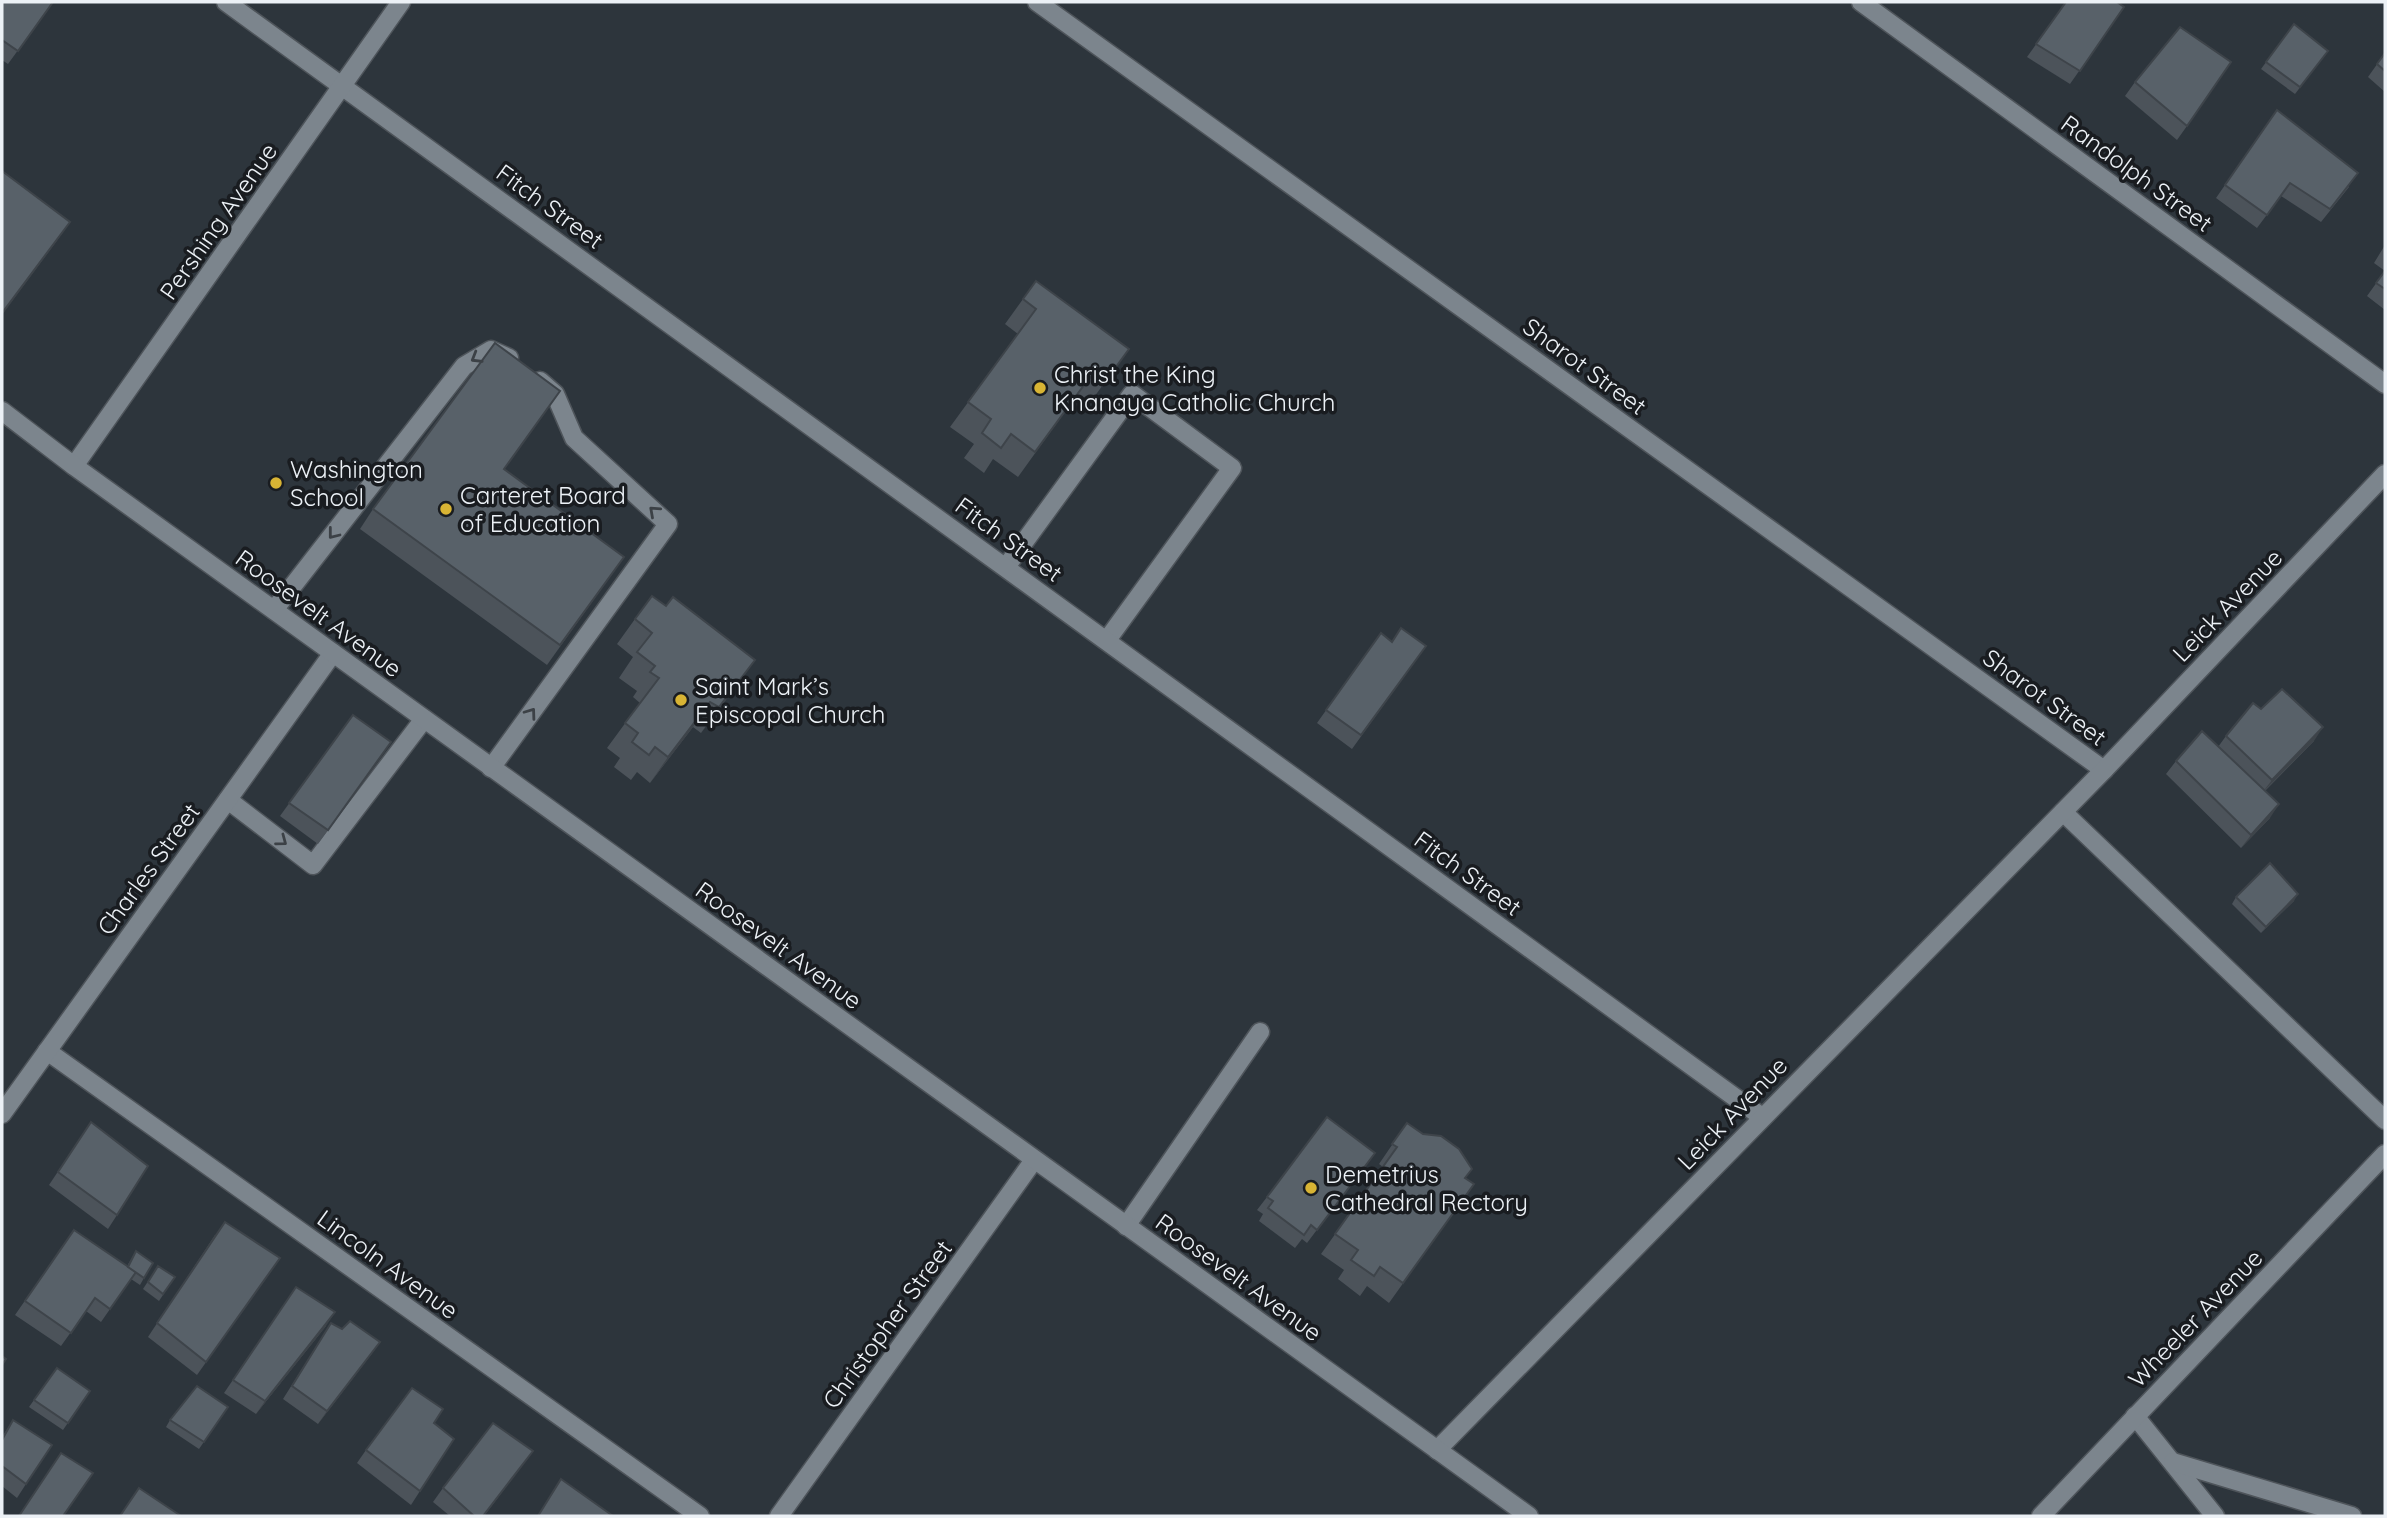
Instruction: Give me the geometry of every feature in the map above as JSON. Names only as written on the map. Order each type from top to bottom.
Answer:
[{"type":"street","name":"Fitch Street","points":[[226,2],[1762,1117]]},
{"type":"street","name":"Pershing Avenue","points":[[74,466],[401,2]]},
{"type":"street","name":"Sharot Street","points":[[1037,2],[2104,770]]},
{"type":"street","name":"Randolph Street","points":[[1861,2],[2385,384]]},
{"type":"street","points":[[274,610],[464,366],[491,350],[525,368],[555,394],[574,438],[668,524],[491,768]]},
{"type":"street","points":[[1006,567],[1132,394],[1233,468],[1107,640]]},
{"type":"street","name":"Roosevelt Avenue","points":[[2,411],[491,768],[1530,1516]]},
{"type":"street","name":"Leick Avenue","points":[[1437,1450],[2104,770],[2385,474]]},
{"type":"street","name":"Charles Street","points":[[2,1114],[333,653]]},
{"type":"street","points":[[228,800],[313,865],[424,719]]},
{"type":"street","points":[[2063,812],[2385,1120]]},
{"type":"street","points":[[1126,1226],[1260,1032]]},
{"type":"street","name":"Lincoln Avenue","points":[[47,1051],[699,1516]]},
{"type":"street","name":"Wheeler Avenue","points":[[2041,1516],[2385,1154]]},
{"type":"street","name":"Christopher Street","points":[[779,1516],[1034,1160]]},
{"type":"street","points":[[2135,1416],[2214,1516]]},
{"type":"street","points":[[2173,1461],[2352,1516]]},
{"type":"building","points":[[2,2],[53,2],[18,51],[2,40]]},
{"type":"building","points":[[2066,2],[2117,2],[2124,7],[2080,71],[2036,44]]},
{"type":"building","points":[[2294,24],[2328,51],[2300,87],[2266,62]]},
{"type":"building","points":[[2180,27],[2231,62],[2187,126],[2135,82]]},
{"type":"building","points":[[2385,53],[2385,71],[2377,64]]},
{"type":"building","points":[[2277,110],[2358,173],[2330,209],[2290,183],[2267,215],[2225,185]]},
{"type":"building","points":[[2,171],[70,222],[2,313]]},
{"type":"building","points":[[2385,271],[2385,289],[2376,283]]},
{"type":"building","name":"Christ the King Knanaya Catholic Church","points":[[1036,281],[1129,349],[1102,386],[1090,377],[1035,452],[1011,434],[1001,448],[982,433],[991,419],[968,402],[1036,309],[1023,299]]},
{"type":"building","name":"Carteret Board of Education","points":[[495,343],[560,391],[504,469],[624,557],[560,645],[373,509]]},
{"type":"building","name":"Saint Mark’s Episcopal Church","points":[[652,596],[666,606],[673,597],[755,660],[719,707],[710,702],[668,757],[655,747],[649,755],[632,742],[638,733],[625,723],[659,678],[650,672],[655,666],[637,652],[652,633],[635,619]]},
{"type":"building","points":[[1401,628],[1426,646],[1361,735],[1326,710],[1381,633],[1392,642]]},
{"type":"building","points":[[2282,689],[2323,727],[2272,780],[2226,736],[2253,703],[2261,709]]},
{"type":"building","points":[[353,715],[391,742],[328,830],[289,803]]},
{"type":"building","points":[[2202,731],[2279,804],[2251,835],[2176,761]]},
{"type":"building","points":[[2270,863],[2298,894],[2266,927],[2236,897]]},
{"type":"building","name":"Demetrius Cathedral Rectory","points":[[1327,1117],[1375,1153],[1317,1230],[1311,1225],[1304,1235],[1268,1208],[1273,1201],[1267,1197]]},
{"type":"building","points":[[91,1122],[148,1166],[117,1215],[58,1172]]},
{"type":"building","points":[[1407,1123],[1423,1134],[1441,1136],[1459,1149],[1472,1169],[1465,1178],[1474,1184],[1403,1283],[1380,1267],[1374,1276],[1351,1260],[1358,1250],[1335,1234],[1397,1147],[1392,1144]]},
{"type":"building","points":[[225,1222],[280,1258],[206,1362],[157,1323]]},
{"type":"building","points":[[74,1230],[136,1272],[110,1309],[95,1298],[71,1333],[25,1301]]},
{"type":"building","points":[[136,1251],[153,1263],[144,1278],[128,1267]]},
{"type":"building","points":[[158,1266],[175,1277],[163,1294],[148,1282]]},
{"type":"building","points":[[296,1287],[335,1312],[265,1401],[233,1380]]},
{"type":"building","points":[[350,1321],[380,1342],[327,1411],[292,1386],[331,1323],[342,1329]]},
{"type":"building","points":[[57,1368],[90,1391],[68,1423],[34,1400]]},
{"type":"building","points":[[197,1386],[228,1407],[204,1442],[170,1420]]},
{"type":"building","points":[[412,1388],[443,1409],[434,1423],[454,1439],[420,1491],[366,1450]]},
{"type":"building","points":[[13,1420],[52,1445],[26,1484],[2,1466],[2,1440]]},
{"type":"building","points":[[493,1423],[533,1451],[483,1516],[474,1516],[443,1488]]},
{"type":"building","points":[[61,1453],[93,1473],[63,1516],[19,1516]]},
{"type":"building","points":[[561,1479],[613,1516],[538,1516]]},
{"type":"building","points":[[139,1488],[181,1516],[120,1516]]},
{"type":"place","name":"Christ the King Knanaya Catholic Church","points":[[1040,388]]},
{"type":"place","name":"Washington School","points":[[276,483]]},
{"type":"place","name":"Carteret Board of Education","points":[[446,509]]},
{"type":"place","name":"Saint Mark’s Episcopal Church","points":[[681,700]]},
{"type":"place","name":"Demetrius Cathedral Rectory","points":[[1311,1188]]}]
